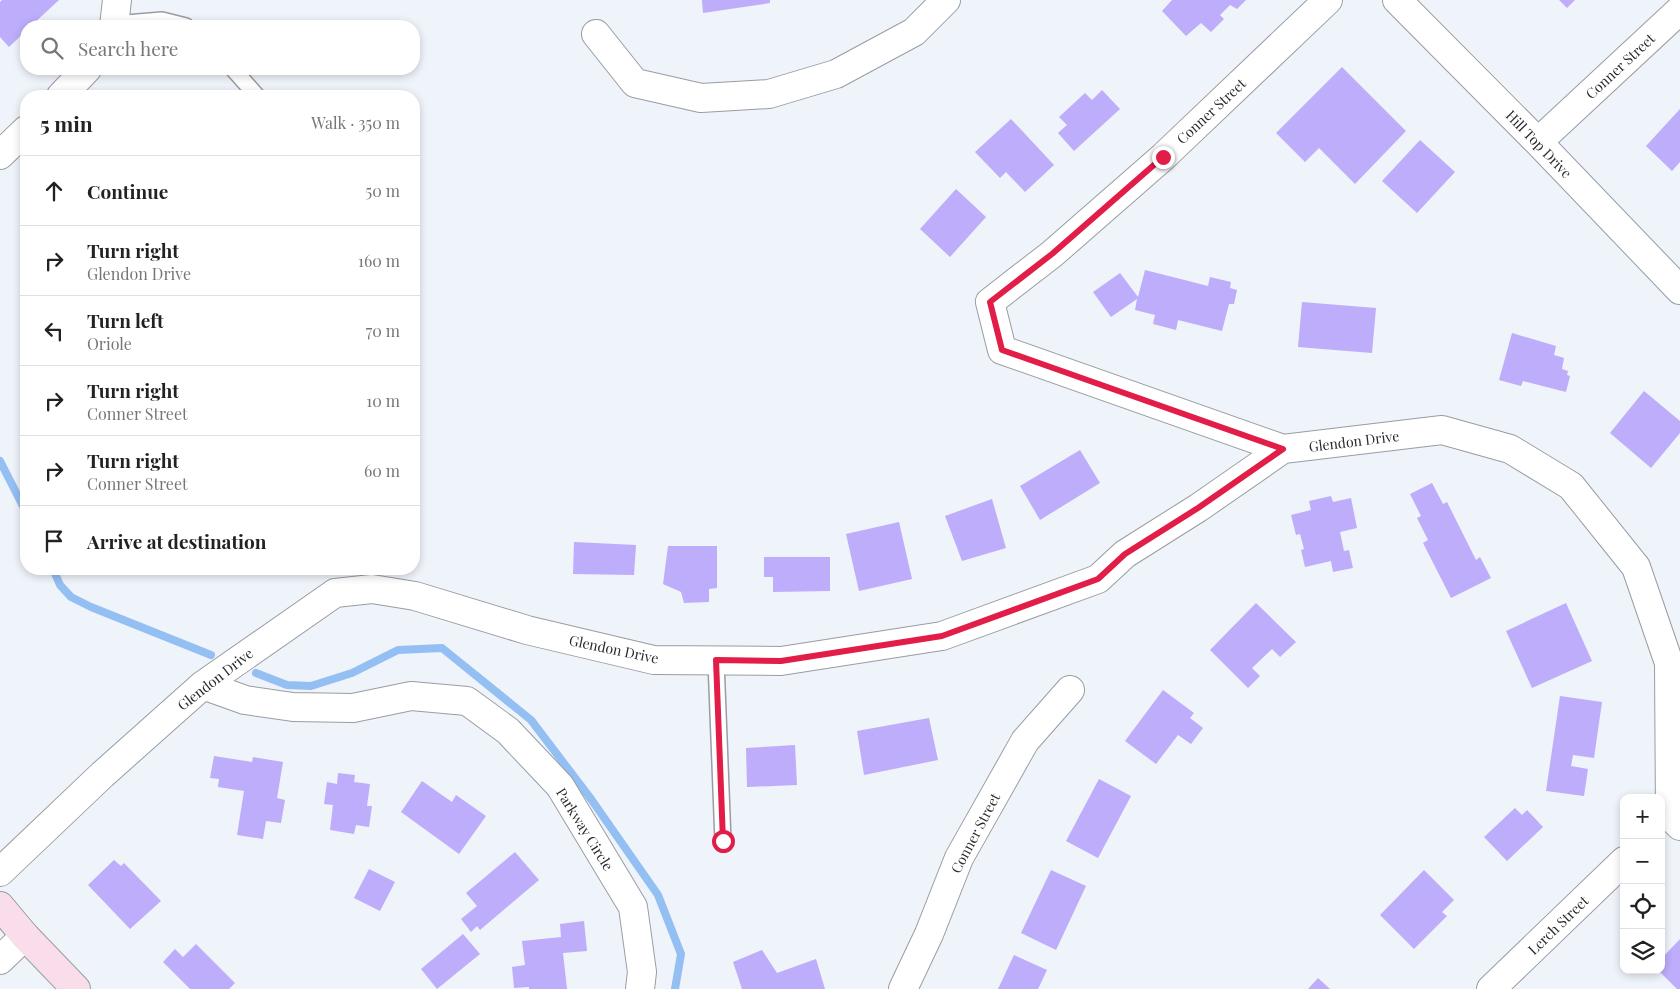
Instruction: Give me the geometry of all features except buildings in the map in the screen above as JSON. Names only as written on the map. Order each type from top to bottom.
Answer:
[{"type":"main road","points":[[0,906],[25,936],[76,989]]},
{"type":"street","points":[[596,34],[635,83],[701,98],[769,94],[836,74],[914,32],[946,0]]},
{"type":"street","name":"Conner Street","points":[[1283,449],[1002,350],[990,302],[1052,254],[1163,157],[1328,0]]},
{"type":"street","name":"Hill Top Drive","points":[[1397,0],[1538,142],[1680,290]]},
{"type":"street","name":"Conner Street","points":[[1538,142],[1680,10]]},
{"type":"street","points":[[67,90],[81,75]]},
{"type":"street","points":[[0,155],[20,136]]},
{"type":"street","name":"Glendon Drive","points":[[0,872],[102,775],[203,685],[334,592],[372,589],[415,596],[527,630],[654,660],[781,661],[942,636],[1098,579],[1125,554],[1198,508],[1283,449],[1442,430],[1510,449],[1571,486],[1636,567],[1669,663],[1673,819]]},
{"type":"street","name":"Parkway Circle","points":[[203,685],[245,700],[293,707],[354,708],[411,696],[467,701],[508,731],[560,786],[633,907],[642,972],[640,989]]},
{"type":"street","name":"Conner Street","points":[[903,989],[929,934],[959,858],[1026,740],[1070,690]]},
{"type":"street","name":"Lerch Street","points":[[1491,989],[1620,865]]},
{"type":"street","points":[[0,960],[25,936]]},
{"type":"lane","points":[[115,17],[162,20]]},
{"type":"lane","points":[[238,75],[252,90]]},
{"type":"lane","points":[[716,660],[723,841]]},
{"type":"waterway","points":[[0,461],[20,500]]},
{"type":"waterway","points":[[56,575],[60,585],[71,597],[91,607],[211,655]]},
{"type":"waterway","points":[[256,673],[287,685],[311,686],[352,673],[398,650],[442,648],[531,720],[591,799],[658,895],[681,954],[675,989]]},
{"type":"route","points":[[723,841],[716,660],[781,661],[942,636],[1098,579],[1125,554],[1198,508],[1283,449],[1002,350],[990,302],[1052,254],[1163,157]]}]
